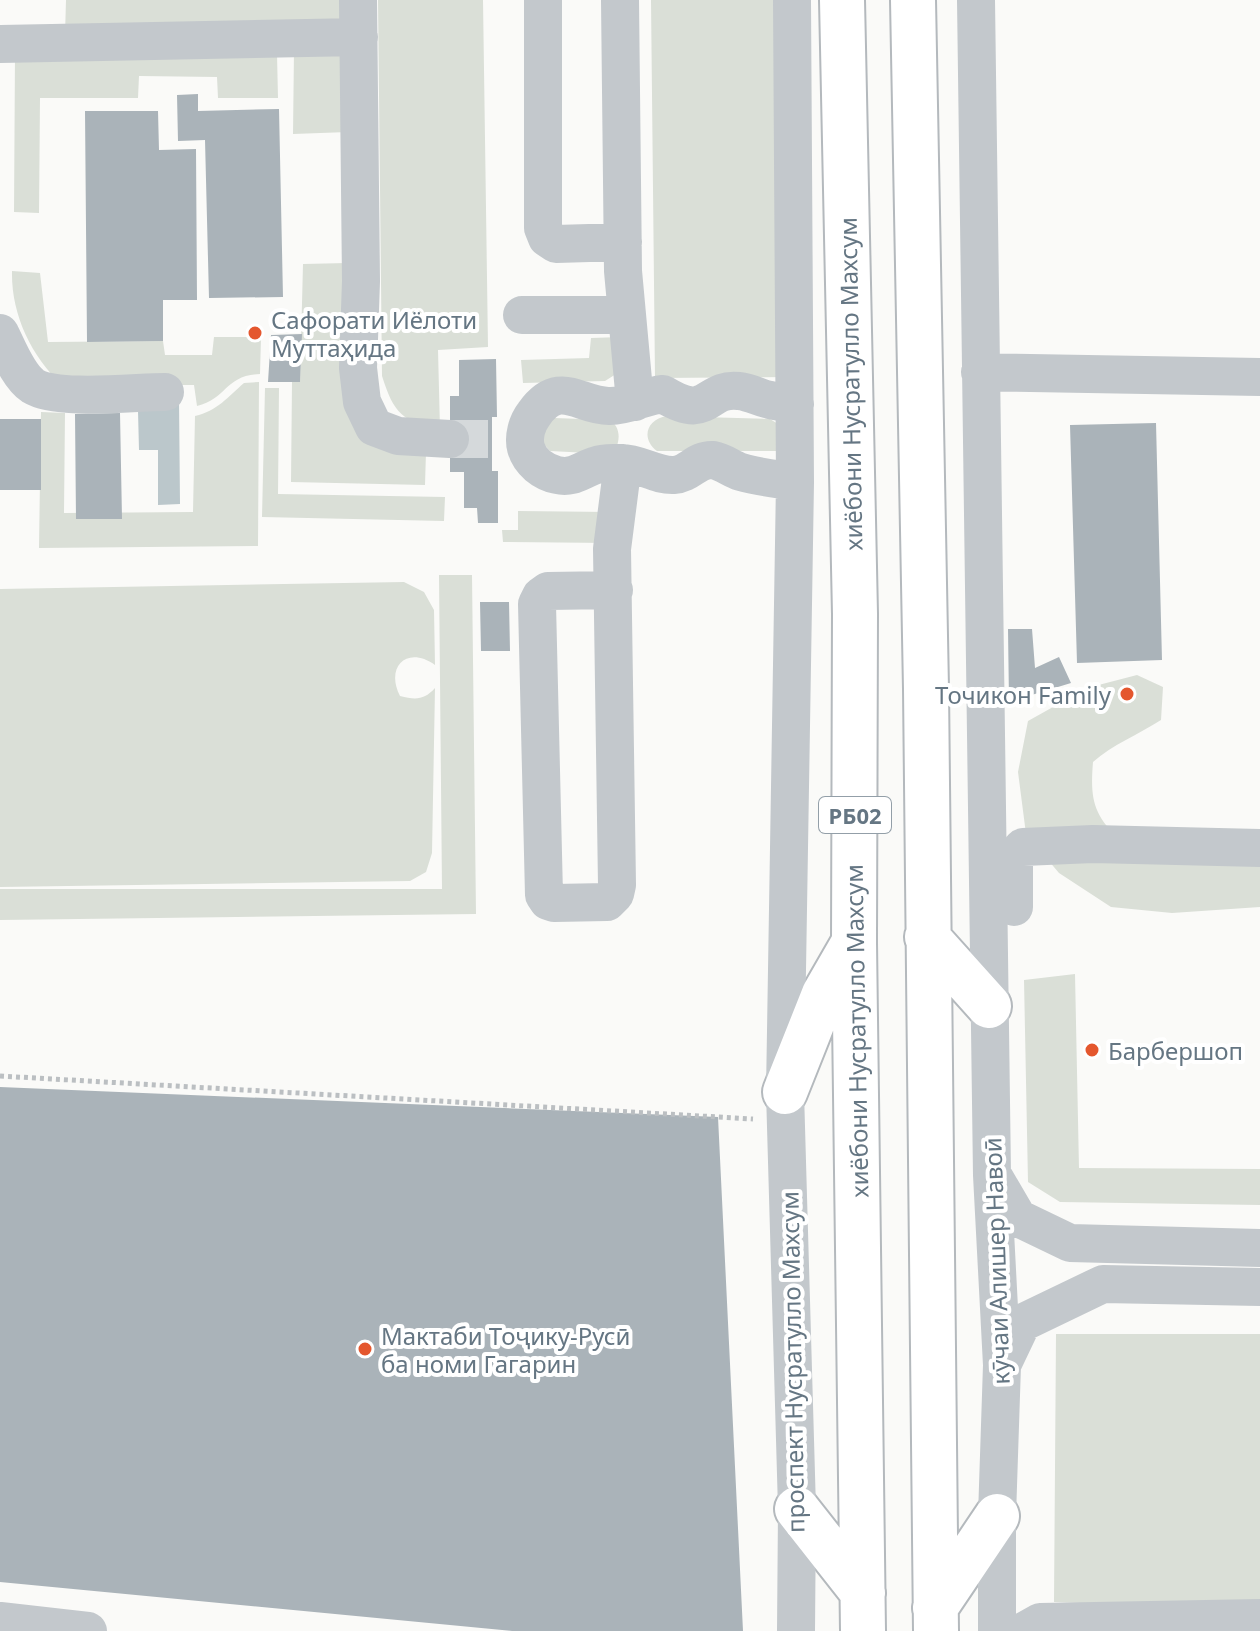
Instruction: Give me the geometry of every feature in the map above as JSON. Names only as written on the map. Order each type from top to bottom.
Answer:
[{"type":"highway","name":"хиёбони Нусратулло Махсум","points":[[842,0],[855,614],[854,942],[863,1612]]},
{"type":"highway","name":"РБ02","points":[[913,0],[926,673],[936,1619]]},
{"type":"highway","points":[[927,937],[990,985]]},
{"type":"highway","points":[[786,1107],[824,994],[854,942]]},
{"type":"highway","points":[[797,1509],[863,1612]]},
{"type":"highway","points":[[936,1619],[997,1516]]},
{"type":"street","points":[[358,0],[361,281],[358,368],[362,402],[374,427],[398,436],[450,439]]},
{"type":"street","points":[[543,0],[543,228],[547,238],[556,244],[623,242]]},
{"type":"street","points":[[620,0],[623,242],[634,401]]},
{"type":"street","name":"проспект Нусратулло Махсум","points":[[792,0],[795,482],[786,1107],[797,1509],[796,1631]]},
{"type":"street","name":"кӯчаи Алишер Навоӣ","points":[[976,0],[992,1175],[1002,1365],[997,1631]]},
{"type":"street","points":[[0,44],[359,37]]},
{"type":"street","points":[[522,315],[626,315]]},
{"type":"street","points":[[0,333],[16,364],[32,385],[56,393],[165,392]]},
{"type":"street","points":[[980,372],[1260,377]]},
{"type":"street","points":[[795,404],[740,391],[729,391],[699,406],[687,407],[663,394],[594,405],[572,395],[556,396],[541,404],[529,420],[508,438],[526,450],[534,463],[562,476],[577,475],[595,465],[631,466],[676,475],[693,464],[713,460],[748,474],[795,482]]},
{"type":"street","points":[[631,466],[644,462],[637,442],[643,404],[634,401]]},
{"type":"street","points":[[614,590],[548,591],[537,604],[544,895],[554,903],[607,902],[615,894],[617,885],[614,590],[612,549],[631,466]]},
{"type":"street","points":[[990,985],[1015,928],[1014,857],[1023,847],[1093,844],[1260,848]]},
{"type":"street","points":[[992,1175],[1018,1218],[1070,1243],[1260,1248]]},
{"type":"street","points":[[1002,1365],[1022,1323],[1103,1284],[1260,1287]]},
{"type":"street","points":[[1024,1631],[1040,1622],[1260,1618]]},
{"type":"street","points":[[0,1621],[88,1631]]},
{"type":"path","points":[[0,1076],[786,1107]]},
{"type":"shaded area","points":[[66,0],[345,0],[345,19],[65,35]]},
{"type":"shaded area","points":[[378,0],[483,0],[488,347],[438,350],[440,429],[417,423],[401,414],[382,376]]},
{"type":"shaded area","points":[[651,0],[792,0],[794,377],[655,378]]},
{"type":"shaded area","points":[[294,50],[343,55],[348,132],[293,134]]},
{"type":"shaded area","points":[[15,54],[277,54],[278,98],[218,98],[217,77],[139,76],[138,98],[40,98],[39,213],[14,212]]},
{"type":"shaded area","points":[[347,263],[351,394],[426,452],[425,485],[291,482],[292,382],[300,382],[303,264]]},
{"type":"shaded area","points":[[12,271],[40,273],[48,342],[163,341],[165,355],[212,355],[214,337],[261,337],[260,374],[240,378],[215,398],[197,406],[194,385],[62,385],[41,361],[25,333],[15,303]]},
{"type":"shaded area","points":[[621,337],[616,374],[605,381],[523,383],[521,360],[589,358],[591,338]]},
{"type":"shaded area","points":[[259,382],[258,546],[39,548],[41,412],[65,413],[64,513],[193,512],[195,416],[216,407],[244,383]]},
{"type":"shaded area","points":[[265,388],[279,388],[278,494],[445,497],[444,521],[262,517]]},
{"type":"shaded area","points":[[179,399],[180,504],[158,505],[158,450],[139,450],[138,411]]},
{"type":"shaded area","points":[[666,416],[770,419],[778,424],[776,451],[657,451],[649,441],[648,430],[654,421]]},
{"type":"shaded area","points":[[554,418],[609,420],[618,432],[616,448],[608,454],[550,451],[543,443],[545,425]]},
{"type":"shaded area","points":[[518,511],[610,512],[610,543],[503,542],[502,530],[518,530]]},
{"type":"shaded area","points":[[439,575],[472,575],[476,914],[0,920],[0,889],[442,889]]},
{"type":"shaded area","points":[[404,582],[424,592],[434,610],[435,665],[425,659],[408,658],[401,662],[395,676],[400,696],[419,698],[435,688],[432,853],[426,872],[410,881],[0,887],[0,589]]},
{"type":"shaded area","points":[[1137,675],[1163,687],[1161,720],[1093,762],[1093,796],[1099,814],[1121,840],[1260,853],[1260,907],[1172,913],[1111,907],[1059,873],[1026,834],[1018,772],[1028,721],[1087,688]]},
{"type":"shaded area","points":[[1075,974],[1079,1168],[1260,1169],[1260,1205],[1060,1202],[1028,1182],[1024,980]]},
{"type":"shaded area","points":[[1056,1334],[1260,1334],[1260,1610],[1054,1602]]},
{"type":"building","points":[[198,94],[198,111],[279,109],[283,297],[209,298],[205,140],[178,141],[177,95]]},
{"type":"building","points":[[85,111],[158,111],[159,150],[196,149],[197,300],[163,300],[163,341],[87,342]]},
{"type":"building","points":[[302,334],[300,382],[268,382],[271,335]]},
{"type":"building","points":[[496,359],[497,417],[492,417],[492,471],[498,471],[498,523],[478,523],[477,508],[464,508],[464,472],[450,472],[450,396],[459,396],[459,360]]},
{"type":"building","points":[[120,413],[122,519],[76,519],[75,414]]},
{"type":"building","points":[[0,419],[41,419],[41,490],[0,490]]},
{"type":"building","points":[[1156,423],[1162,660],[1077,663],[1070,425]]},
{"type":"building","points":[[480,602],[509,602],[510,651],[481,651]]},
{"type":"building","points":[[1008,629],[1032,629],[1035,668],[1059,657],[1071,683],[1009,702]]},
{"type":"building","name":"Мактаби Тоҷику-Русӣ ба номи Гагарин","points":[[0,1087],[718,1117],[743,1631],[512,1631],[0,1582]]},
{"type":"tunnel","points":[[450,439],[492,439]]},
{"type":"place","name":"Сафорати Иёлоти Муттаҳида","points":[[255,333]]},
{"type":"place","name":"Точикон Family","points":[[1127,694]]},
{"type":"place","name":"Барбершоп","points":[[1092,1050]]},
{"type":"place","name":"Мактаби Тоҷику-Русӣ ба номи Гагарин","points":[[365,1349]]}]
